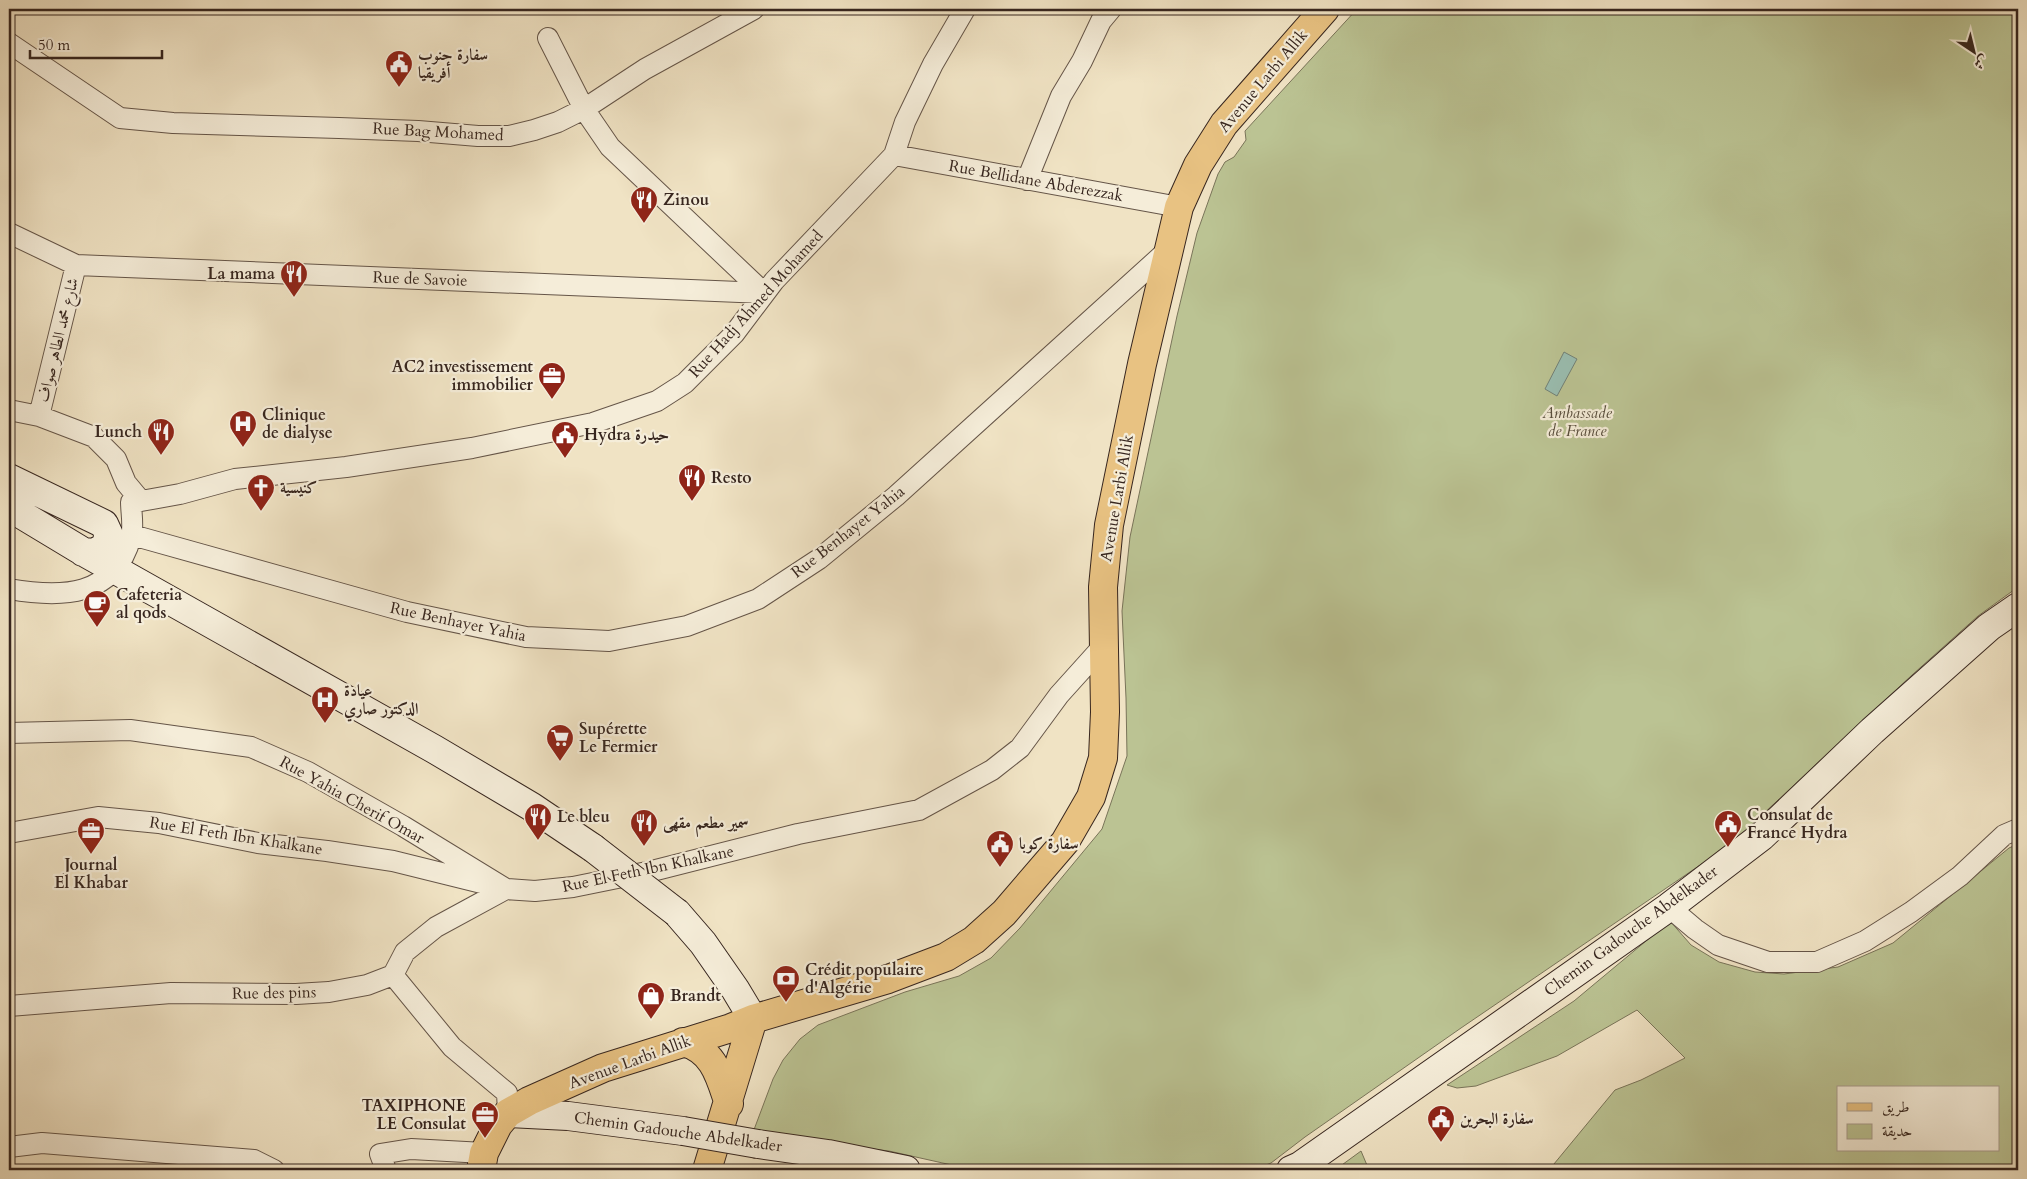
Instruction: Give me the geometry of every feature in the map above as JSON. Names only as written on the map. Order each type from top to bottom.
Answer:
[{"type":"main road","name":"Avenue Larbi Allik","points":[[482,1162],[498,1125],[508,1112],[603,1068],[888,980],[946,957],[974,940],[1004,913],[1065,842],[1091,797],[1103,758],[1105,712],[1103,588],[1109,526],[1179,207],[1198,165],[1224,124],[1325,9]]},
{"type":"main road","points":[[728,1104],[748,1068],[771,1035],[809,1004]]},
{"type":"main road","points":[[707,1170],[728,1104],[742,1024]]},
{"type":"main road","points":[[683,1042],[695,1045],[718,1070],[728,1104]]},
{"type":"street","name":"Rue Bag Mohamed","points":[[9,43],[120,118],[173,124],[379,129],[509,136],[558,122],[584,109],[645,69],[754,9]]},
{"type":"street","name":"Rue Hadj Ahmed Mohamed","points":[[141,501],[180,494],[235,479],[346,467],[472,448],[594,423],[657,402],[685,383],[734,334],[764,292],[894,155],[913,105],[965,9]]},
{"type":"street","points":[[1027,180],[1060,96],[1082,61],[1100,21],[1111,9]]},
{"type":"street","points":[[548,38],[584,109],[610,147],[764,292]]},
{"type":"street","name":"Rue Bellidane Abderezzak","points":[[894,155],[1179,207]]},
{"type":"street","points":[[9,233],[76,265]]},
{"type":"street","name":"Rue Benhayet Yahia","points":[[111,530],[407,612],[526,637],[609,642],[687,626],[758,599],[819,559],[896,496],[1169,249]]},
{"type":"street","name":"Rue de Savoie","points":[[76,265],[764,292]]},
{"type":"street","name":"شارع محمد الطاهر صواف","points":[[39,416],[76,265]]},
{"type":"street","points":[[9,410],[39,416],[94,436],[116,459],[126,483],[141,501]]},
{"type":"street","points":[[9,478],[111,530]]},
{"type":"street","points":[[113,567],[114,547],[111,530],[131,502],[141,501]]},
{"type":"street","points":[[9,507],[83,552],[113,567],[434,749],[532,807],[593,848],[677,914],[703,943],[736,990],[742,1024]]},
{"type":"street","points":[[83,552],[75,542],[75,531],[82,522],[111,530]]},
{"type":"street","points":[[9,589],[52,595],[77,592],[91,587],[113,567]]},
{"type":"street","name":"Chemin Gadouche Abdelkader","points":[[1291,1170],[1300,1166],[1669,907],[1762,836],[1989,627],[2018,607]]},
{"type":"street","name":"Rue El Feth Ibn Khalkane","points":[[9,833],[98,817],[159,823],[258,843],[393,861],[506,889],[535,891],[573,888],[652,871],[798,834],[919,810],[992,770],[1020,748],[1059,695],[1104,645]]},
{"type":"street","name":"Rue Yahia Cherif Omar","points":[[9,733],[130,730],[251,747],[308,772],[403,826],[506,889]]},
{"type":"street","points":[[1669,907],[1718,945],[1768,962],[1817,962],[1865,941],[1911,912],[1960,876],[2004,835],[2018,829]]},
{"type":"street","points":[[506,889],[436,927],[405,952],[392,974],[452,1047],[507,1093],[508,1112]]},
{"type":"street","name":"Rue des pins","points":[[9,1006],[171,993],[296,994],[321,992],[353,989],[392,974]]},
{"type":"street","name":"Chemin Gadouche Abdelkader","points":[[508,1112],[568,1116],[683,1131],[828,1154],[906,1170]]},
{"type":"street","points":[[9,1148],[42,1143],[254,1160],[274,1170]]},
{"type":"street","points":[[386,1170],[380,1154],[411,1149],[482,1162]]},
{"type":"green space","name":"Ambassade de France","points":[[1357,9],[2018,9],[2018,587],[1978,616],[1912,675],[1731,844],[1461,1028],[1305,1137],[1271,1163],[1253,1170],[974,1170],[889,1151],[752,1135],[773,1079],[783,1060],[800,1039],[818,1025],[905,992],[959,976],[991,958],[1020,928],[1102,829],[1127,756],[1122,611],[1130,537],[1177,316],[1197,233],[1218,174],[1225,162],[1234,157],[1246,140],[1245,131]]},
{"type":"green space","points":[[2018,844],[2018,1170],[1549,1170],[1615,1090],[1641,1080],[1685,1058],[1637,1010],[1557,1056],[1476,1086],[1457,1088],[1447,1085],[1574,1001],[1670,921],[1691,945],[1719,962],[1755,972],[1784,974],[1838,967],[1893,943],[2009,848]]},
{"type":"green space","points":[[1361,1151],[1369,1170],[1335,1170]]},
{"type":"water","points":[[1564,352],[1577,359],[1557,396],[1545,389]]},
{"type":"place","name":"سفارة جنوب أفريقيا","points":[[399,88]]},
{"type":"place","name":"Zinou","points":[[644,224]]},
{"type":"place","name":"La mama","points":[[294,298]]},
{"type":"place","name":"AC2 investissement immobilier","points":[[552,400]]},
{"type":"place","name":"Clinique de dialyse","points":[[243,448]]},
{"type":"place","name":"Lunch","points":[[161,456]]},
{"type":"place","name":"Hydra حيدرة","points":[[565,459]]},
{"type":"place","name":"Resto","points":[[692,502]]},
{"type":"place","name":"كنيسية","points":[[261,512]]},
{"type":"place","name":"Cafeteria al qods","points":[[97,628]]},
{"type":"place","name":"عيادة الدكتور صاري","points":[[325,724]]},
{"type":"place","name":"Supérette Le Fermier","points":[[560,762]]},
{"type":"place","name":"Le bleu","points":[[538,841]]},
{"type":"place","name":"سمير مطعم مقهى","points":[[644,847]]},
{"type":"place","name":"Consulat de France Hydra","points":[[1728,848]]},
{"type":"place","name":"Journal El Khabar","points":[[91,855]]},
{"type":"place","name":"سفارة كوبا","points":[[1000,868]]},
{"type":"place","name":"Crédit populaire d'Algérie","points":[[786,1003]]},
{"type":"place","name":"Brandt","points":[[651,1020]]},
{"type":"place","name":"TAXIPHONE LE Consulat","points":[[485,1139]]},
{"type":"place","name":"سفارة البحرين","points":[[1441,1143]]}]
